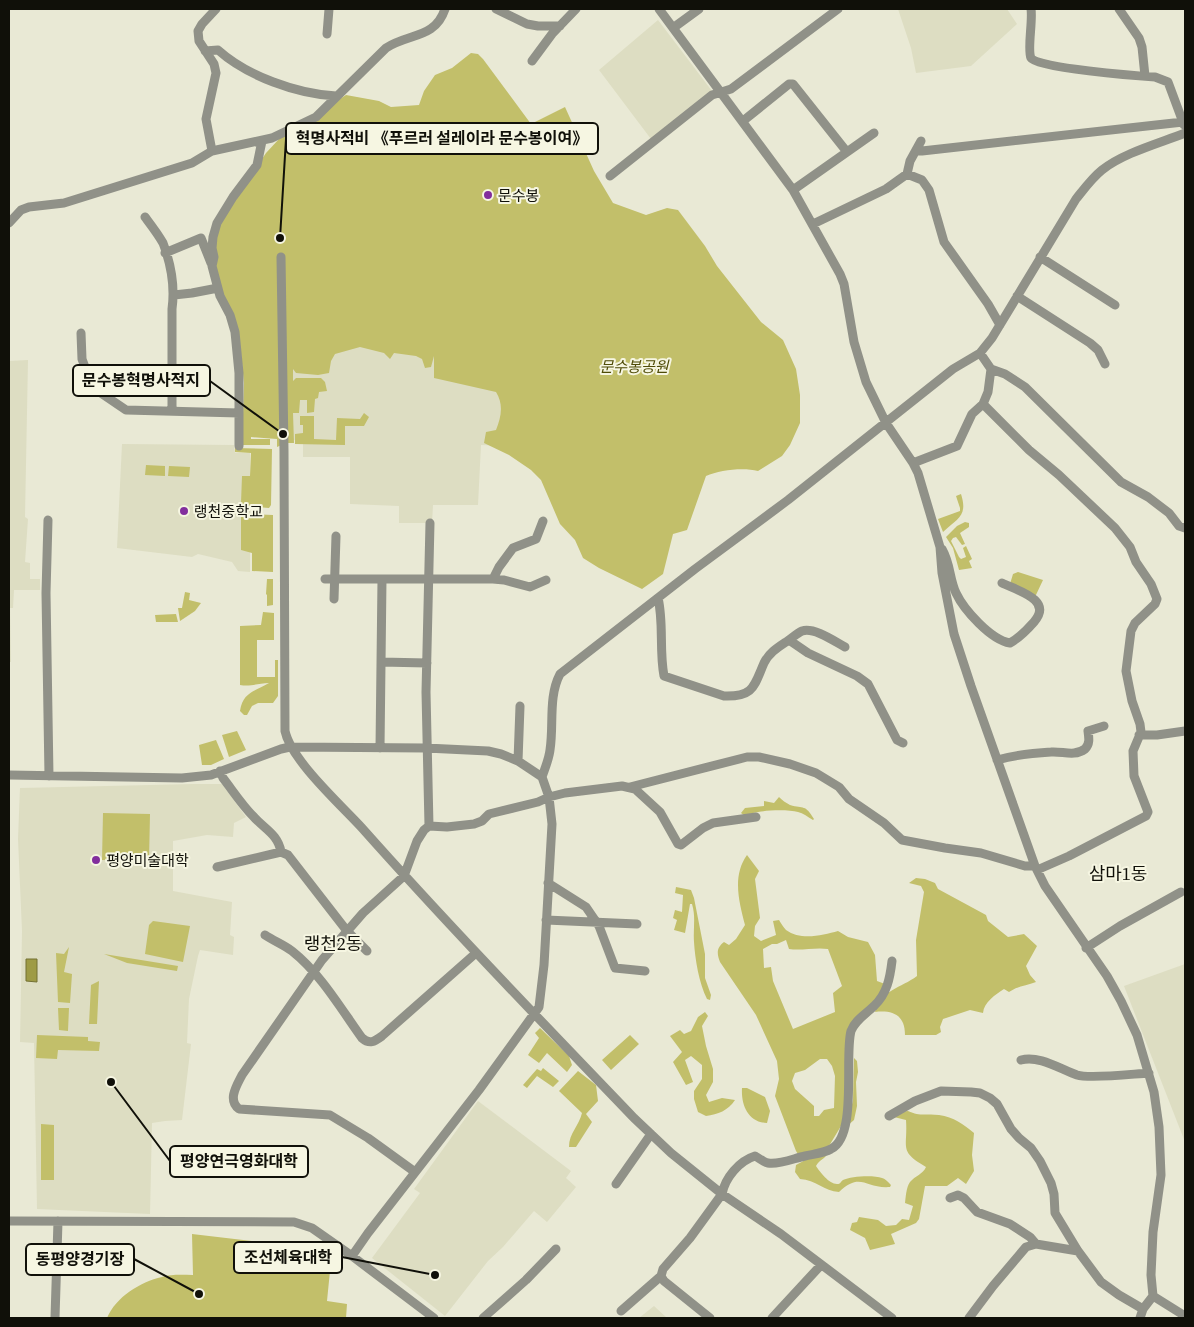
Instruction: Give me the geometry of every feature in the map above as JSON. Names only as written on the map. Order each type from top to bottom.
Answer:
[{"type":"street","points":[[212,150],[206,110],[216,73],[214,64],[200,41],[198,31],[216,9]]},
{"type":"street","points":[[328,34],[329,9]]},
{"type":"street","points":[[9,223],[21,210],[29,207],[64,203],[192,163],[212,150],[272,138],[316,117],[386,48],[397,41],[433,29],[440,21],[445,9]]},
{"type":"street","points":[[496,9],[527,24],[560,26]]},
{"type":"street","points":[[532,60],[552,34],[576,9]]},
{"type":"street","points":[[659,9],[793,190],[814,224],[844,284],[851,326],[864,374],[886,423],[914,463],[940,546],[948,561],[956,592],[965,608],[996,637],[1010,642],[1028,629],[1039,616],[1039,606],[1033,598],[1002,583]]},
{"type":"street","points":[[673,28],[699,9]]},
{"type":"street","points":[[610,176],[712,95],[731,89],[838,9]]},
{"type":"street","points":[[916,150],[922,151],[1184,125],[1168,82],[1155,77],[1059,67],[1035,62],[1031,58],[1030,52],[1031,9]]},
{"type":"street","points":[[1119,9],[1139,38],[1142,46],[1145,76]]},
{"type":"street","points":[[205,51],[218,50],[229,60],[289,88],[303,92],[336,96]]},
{"type":"street","points":[[743,121],[789,84],[793,84],[847,152]]},
{"type":"street","points":[[793,190],[874,133]]},
{"type":"street","points":[[352,1256],[479,1090],[539,1007],[552,824],[549,797],[542,776],[550,752],[555,682],[560,674],[788,500],[854,446],[954,369],[980,352],[1000,325],[1040,257],[1088,182],[1104,169],[1133,153],[1185,133]]},
{"type":"street","points":[[212,266],[214,257],[212,248],[213,237],[217,223],[257,165],[262,141]]},
{"type":"street","points":[[814,224],[886,188],[907,174],[910,161],[921,141]]},
{"type":"street","points":[[907,174],[922,180],[928,190],[944,242],[988,304],[1000,325]]},
{"type":"street","points":[[145,216],[162,243],[172,276],[174,295],[172,309],[172,411]]},
{"type":"street","points":[[165,253],[201,238],[212,266],[218,288],[235,332],[239,373],[239,446]]},
{"type":"street","points":[[281,257],[285,724],[286,738],[290,747],[318,781],[476,953],[671,1153],[722,1194],[781,1234],[892,1318]]},
{"type":"street","points":[[1040,257],[1115,305]]},
{"type":"street","points":[[174,295],[192,294],[218,288]]},
{"type":"street","points":[[1017,296],[1090,343],[1098,350],[1105,364]]},
{"type":"street","points":[[81,333],[82,359],[89,378],[98,391],[126,410],[239,413]]},
{"type":"street","points":[[980,352],[991,369],[1005,374],[1025,387],[1122,482],[1148,497],[1169,513],[1179,526],[1185,528]]},
{"type":"street","points":[[914,463],[957,446],[972,414],[983,404],[988,392],[991,369]]},
{"type":"street","points":[[630,787],[748,757],[759,757],[790,764],[816,773],[884,823],[902,840],[981,853],[1036,868],[1069,856],[1146,816],[1148,812],[1147,807],[1134,776],[1133,751],[1139,735],[1140,724],[1132,701],[1126,671],[1131,631],[1135,622],[1155,604],[1156,599],[1152,584],[1136,562],[1130,547],[1115,528],[983,404]]},
{"type":"street","points":[[48,520],[46,593],[48,776]]},
{"type":"street","points":[[493,580],[499,567],[514,548],[536,539],[543,521]]},
{"type":"street","points":[[429,826],[426,748],[430,523]]},
{"type":"street","points":[[334,599],[336,536]]},
{"type":"street","points":[[940,546],[942,574],[954,634],[1036,868],[1045,886],[1121,1001],[1137,1035],[1157,1106],[1161,1175],[1153,1232],[1151,1275],[1153,1296],[1143,1309],[1140,1318]]},
{"type":"street","points":[[325,579],[504,580],[530,587],[546,580]]},
{"type":"street","points":[[380,748],[382,579]]},
{"type":"street","points":[[658,598],[660,609],[660,658],[664,676],[724,696],[746,693],[756,683],[770,654],[803,631],[810,630],[824,635],[844,647]]},
{"type":"street","points":[[789,640],[808,653],[857,676],[868,684],[897,740],[903,743]]},
{"type":"street","points":[[381,662],[427,662]]},
{"type":"street","points":[[518,762],[520,706]]},
{"type":"street","points":[[997,760],[1013,756],[1054,752],[1078,753],[1086,748],[1089,742],[1088,731],[1104,726]]},
{"type":"street","points":[[1139,735],[1157,735],[1185,731]]},
{"type":"street","points":[[9,775],[182,778],[211,775],[290,747],[426,748],[488,751],[501,754],[542,776]]},
{"type":"street","points":[[220,771],[223,778],[254,818],[275,836],[282,852]]},
{"type":"street","points":[[415,1172],[368,1138],[330,1115],[239,1109],[235,1106],[233,1100],[234,1090],[242,1075],[322,960],[363,913],[404,876],[417,841],[424,830],[429,826],[447,827],[474,824],[482,821],[489,814],[538,802],[549,797],[622,786],[635,789],[660,812],[678,844],[681,845],[703,828],[713,823],[756,817]]},
{"type":"street","points":[[217,867],[282,852],[288,855],[347,931],[367,951]]},
{"type":"street","points":[[548,882],[586,906],[597,922],[615,968],[645,971]]},
{"type":"street","points":[[1086,948],[1120,926],[1182,892]]},
{"type":"street","points":[[546,920],[637,924]]},
{"type":"street","points":[[265,935],[292,951],[330,993],[362,1038],[370,1042],[374,1042],[382,1036],[476,953]]},
{"type":"street","points":[[621,1311],[661,1276],[663,1269],[690,1238],[722,1194],[724,1185],[732,1173],[742,1163],[752,1156],[766,1163],[776,1163],[831,1149],[840,1140],[850,1096],[849,1043],[852,1030],[859,1019],[876,1005],[885,991],[889,981],[892,961]]},
{"type":"street","points":[[1021,1060],[1028,1058],[1038,1060],[1084,1076],[1148,1074]]},
{"type":"street","points":[[888,1116],[915,1101],[941,1091],[980,1093],[990,1098],[997,1104],[1011,1129],[1031,1148],[1040,1161],[1051,1183],[1054,1194],[1055,1213],[1078,1251],[1101,1282],[1118,1295],[1143,1309]]},
{"type":"street","points":[[616,1184],[651,1134]]},
{"type":"street","points":[[950,1198],[958,1195],[964,1198],[977,1212],[1010,1224],[1030,1237],[1036,1244]]},
{"type":"street","points":[[9,1221],[294,1222],[312,1228],[434,1318]]},
{"type":"street","points":[[56,1318],[58,1221]]},
{"type":"street","points":[[969,1318],[1026,1247],[1036,1244],[1078,1251]]},
{"type":"street","points":[[483,1318],[526,1280],[556,1250]]},
{"type":"street","points":[[772,1318],[821,1265]]},
{"type":"street","points":[[661,1276],[664,1281],[710,1318]]},
{"type":"street","points":[[1153,1296],[1185,1316]]},
{"type":"shaded area","points":[[898,9],[1007,9],[1017,24],[971,66],[916,73],[911,48]]},
{"type":"shaded area","points":[[658,20],[712,91],[651,139],[599,70]]},
{"type":"shaded area","points":[[397,333],[508,394],[505,446],[481,445],[478,505],[433,505],[432,523],[399,523],[399,506],[350,504],[350,457],[303,457],[303,441],[293,440],[292,345]]},
{"type":"shaded area","points":[[28,360],[25,517],[28,519],[25,562],[30,563],[30,579],[40,579],[40,590],[14,590],[13,608],[10,608],[11,662],[9,662],[9,361]]},
{"type":"shaded area","name":"랭천중학교","points":[[122,444],[234,445],[235,453],[250,453],[250,572],[238,571],[232,562],[198,554],[192,557],[117,548]]},
{"type":"shaded area","points":[[222,784],[246,817],[234,823],[233,837],[207,835],[173,841],[173,891],[232,902],[230,935],[234,937],[233,955],[200,950],[198,956],[189,999],[187,1043],[191,1044],[182,1120],[152,1123],[150,1214],[37,1209],[34,1043],[20,1042],[22,931],[18,839],[20,788]]},
{"type":"shaded area","points":[[26,959],[37,959],[37,982],[26,981]]},
{"type":"shaded area","points":[[1185,964],[1185,1142],[1124,986]]},
{"type":"shaded area","points":[[478,1101],[571,1171],[566,1178],[576,1187],[547,1222],[534,1211],[503,1247],[488,1261],[445,1316],[372,1258],[420,1193],[414,1189]]},
{"type":"shaded area","points":[[654,1306],[667,1318],[639,1318]]},
{"type":"green space","name":"문수봉공원","points":[[471,53],[478,54],[483,59],[531,124],[565,107],[594,171],[613,203],[646,215],[667,208],[678,210],[705,246],[717,266],[761,322],[783,340],[796,369],[800,395],[800,423],[790,445],[782,456],[758,471],[746,469],[732,470],[706,476],[687,530],[673,534],[663,574],[642,589],[583,558],[575,540],[560,524],[541,480],[531,470],[509,455],[484,443],[486,432],[496,430],[499,420],[501,406],[496,392],[434,378],[434,356],[431,367],[425,368],[422,359],[416,356],[394,353],[390,359],[384,353],[360,347],[335,354],[331,361],[329,373],[318,375],[296,373],[293,369],[293,381],[296,378],[321,378],[325,382],[327,391],[319,392],[318,398],[315,399],[314,412],[307,413],[307,400],[300,400],[299,413],[293,413],[294,443],[286,443],[277,447],[277,439],[251,437],[251,439],[270,439],[270,445],[242,445],[244,383],[241,354],[218,280],[210,237],[266,153],[279,139],[346,95],[379,101],[391,107],[419,105],[424,91],[435,75],[452,68]]},
{"type":"green space","points":[[364,413],[369,417],[364,426],[345,426],[345,445],[295,444],[295,434],[303,433],[303,425],[300,425],[300,416],[314,416],[314,439],[336,440],[337,418],[360,419]]},
{"type":"green space","points":[[235,448],[272,449],[271,505],[269,508],[244,506],[241,503],[242,476],[250,476],[251,453],[235,452]]},
{"type":"green space","points":[[146,465],[165,466],[165,476],[145,475]]},
{"type":"green space","points":[[169,466],[190,467],[189,477],[168,476]]},
{"type":"green space","points":[[961,494],[963,501],[962,512],[957,520],[943,532],[938,519],[960,511],[956,496]]},
{"type":"green space","points":[[244,514],[273,515],[273,572],[252,571],[252,553],[241,550],[241,516]]},
{"type":"green space","points":[[965,522],[969,523],[969,527],[960,533],[965,544],[962,545],[956,537],[951,541],[961,559],[966,557],[963,548],[966,546],[972,559],[969,561],[972,568],[959,570],[953,548],[946,537],[957,526]]},
{"type":"green space","points":[[1018,572],[1043,580],[1035,597],[1010,584],[1013,574]]},
{"type":"green space","points":[[267,579],[273,579],[273,605],[267,606],[266,594]]},
{"type":"green space","points":[[185,592],[190,593],[189,600],[201,603],[195,611],[180,621],[178,608],[182,608]]},
{"type":"green space","points":[[263,612],[274,613],[274,640],[257,640],[257,677],[275,677],[275,660],[278,660],[278,696],[273,703],[258,703],[252,706],[247,715],[244,715],[240,711],[241,705],[247,696],[269,683],[248,686],[240,685],[240,626],[261,625]]},
{"type":"green space","points":[[176,614],[178,622],[156,622],[155,615]]},
{"type":"green space","points":[[237,731],[246,750],[229,757],[222,735]]},
{"type":"green space","points":[[216,740],[224,759],[211,765],[202,765],[199,745]]},
{"type":"green space","points":[[779,797],[790,805],[806,809],[814,819],[793,811],[763,811],[745,816],[741,813],[745,808],[764,806],[764,801],[774,803]]},
{"type":"green space","points":[[103,813],[150,814],[149,861],[102,860]]},
{"type":"green space","points":[[747,855],[759,871],[755,879],[760,918],[755,926],[754,936],[761,941],[776,935],[773,921],[779,920],[786,930],[798,935],[812,936],[838,931],[848,937],[868,942],[875,955],[877,981],[885,984],[878,998],[856,1017],[844,1121],[829,1146],[819,1150],[798,1154],[796,1151],[775,1096],[779,1079],[777,1061],[756,1015],[720,962],[718,956],[718,949],[721,944],[724,942],[729,945],[736,939],[745,925],[738,889],[742,863]],"holes":[[[786,940],[789,949],[828,949],[842,986],[833,993],[835,1012],[793,1029],[773,981],[771,967],[764,968],[763,949]],[[820,1059],[827,1059],[832,1066],[835,1076],[834,1108],[824,1110],[819,1116],[814,1116],[814,1106],[795,1089],[792,1081],[795,1073],[805,1070]]]},
{"type":"green space","points":[[916,878],[935,883],[938,889],[986,915],[988,921],[1008,937],[1024,934],[1037,946],[1026,966],[1036,982],[1018,987],[1009,992],[1004,989],[988,1002],[983,1013],[970,1010],[943,1019],[940,1027],[941,1032],[936,1035],[905,1035],[903,1023],[897,1015],[887,1012],[875,1012],[887,994],[917,976],[916,940],[924,892],[921,886],[909,883]]},
{"type":"green space","points":[[676,887],[691,890],[694,898],[705,954],[705,978],[711,995],[710,1000],[707,999],[704,993],[696,963],[692,904],[690,904],[685,933],[674,930],[677,920],[673,918],[675,910],[682,912],[683,895],[675,893]]},
{"type":"green space","points":[[153,921],[190,926],[183,962],[145,954],[149,925]]},
{"type":"green space","points":[[69,947],[64,972],[72,974],[70,1003],[58,1002],[56,953],[64,954]]},
{"type":"green space","points":[[104,954],[178,966],[177,971],[127,963]]},
{"type":"green space","points":[[99,981],[97,1024],[89,1024],[91,985]]},
{"type":"green space","points":[[58,1008],[69,1008],[68,1031],[59,1030]]},
{"type":"green space","points":[[705,1012],[708,1016],[702,1026],[713,1069],[713,1082],[706,1095],[709,1102],[722,1098],[735,1100],[722,1111],[706,1116],[698,1112],[694,1099],[694,1091],[702,1079],[702,1065],[691,1056],[685,1060],[693,1082],[686,1085],[673,1062],[682,1052],[670,1036],[680,1030],[684,1034],[691,1031],[698,1017]]},
{"type":"green space","points":[[540,1028],[569,1056],[572,1065],[567,1072],[547,1053],[539,1063],[528,1055],[539,1038],[535,1033]]},
{"type":"green space","points":[[37,1035],[88,1037],[88,1041],[100,1042],[99,1051],[58,1050],[57,1059],[36,1058]]},
{"type":"green space","points":[[630,1035],[639,1044],[611,1070],[602,1060]]},
{"type":"green space","points":[[854,1058],[857,1061],[858,1072],[856,1082],[857,1106],[854,1120],[847,1126],[853,1100]]},
{"type":"green space","points":[[543,1068],[559,1081],[553,1087],[537,1076],[527,1088],[523,1085],[537,1069],[541,1071]]},
{"type":"green space","points":[[578,1071],[596,1085],[598,1101],[586,1114],[592,1122],[576,1147],[569,1147],[569,1142],[582,1113],[559,1091]]},
{"type":"green space","points":[[742,1088],[747,1088],[765,1097],[770,1111],[767,1123],[755,1120],[747,1112],[744,1106]]},
{"type":"green space","points":[[908,1111],[917,1114],[935,1114],[949,1117],[974,1133],[972,1155],[974,1171],[966,1184],[958,1178],[947,1186],[925,1186],[919,1219],[916,1223],[891,1234],[895,1244],[870,1250],[865,1238],[850,1230],[852,1223],[857,1222],[859,1217],[878,1220],[886,1226],[896,1225],[902,1219],[909,1220],[913,1206],[905,1203],[906,1192],[910,1182],[926,1167],[911,1157],[906,1148],[906,1120],[894,1117],[898,1112]]},
{"type":"green space","points":[[41,1124],[54,1125],[54,1180],[41,1180]]},
{"type":"green space","points":[[828,1153],[816,1166],[831,1182],[838,1184],[843,1180],[851,1178],[874,1176],[885,1179],[891,1185],[890,1187],[858,1182],[846,1186],[839,1192],[829,1190],[811,1181],[800,1179],[795,1172],[796,1165],[809,1158]]},
{"type":"green space","points":[[192,1234],[312,1248],[331,1261],[327,1301],[347,1304],[346,1318],[107,1318],[116,1303],[145,1283],[170,1275],[193,1275]]},
{"type":"place","name":"문수봉","points":[[488,195]]},
{"type":"place","name":"혁명사적비 《푸르러 설레이라 문수봉이여》","points":[[280,238]]},
{"type":"place","name":"문수봉혁명사적지","points":[[283,434]]},
{"type":"place","name":"랭천중학교","points":[[184,511]]},
{"type":"place","name":"평양미술대학","points":[[96,860]]},
{"type":"place","name":"평양연극영화대학","points":[[111,1082]]},
{"type":"place","name":"조선체육대학","points":[[435,1275]]},
{"type":"place","name":"동평양경기장","points":[[199,1294]]},
{"type":"district","name":"삼마1동","points":[[1118,873]]},
{"type":"district","name":"랭천2동","points":[[333,943]]}]
